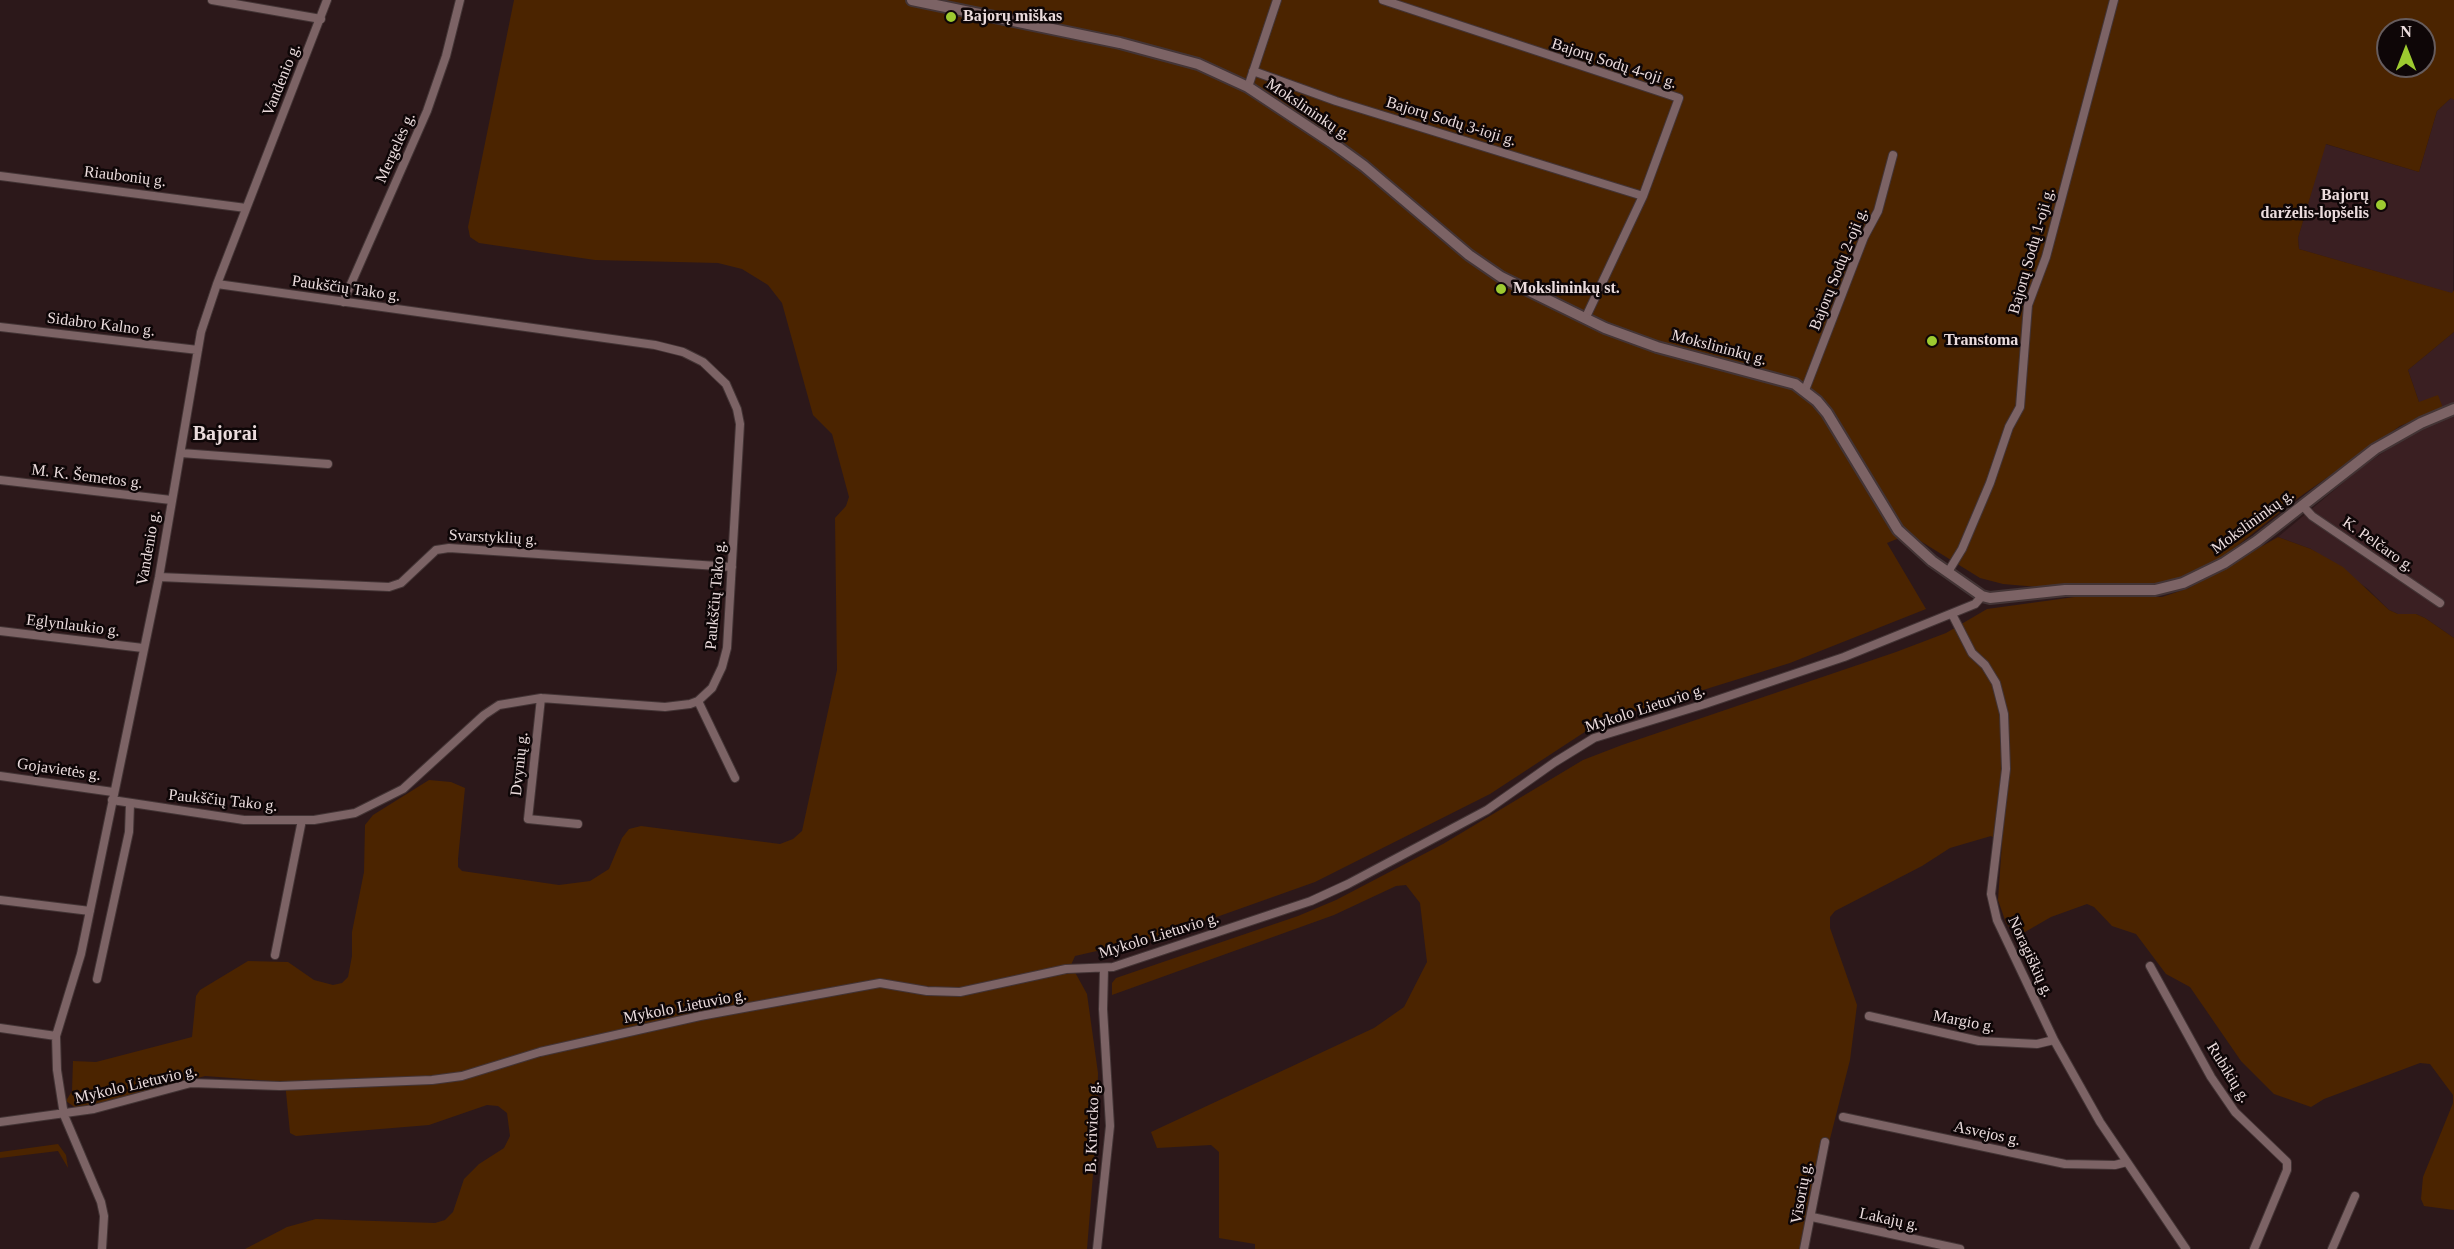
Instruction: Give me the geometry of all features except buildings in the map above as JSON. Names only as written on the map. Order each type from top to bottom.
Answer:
[{"type":"street","points":[[212,0],[321,19]]},
{"type":"street","name":"Vandenio g.","points":[[102,1249],[104,1216],[101,1202],[64,1115],[57,1070],[57,1036],[81,954],[159,577],[198,350],[217,284],[327,0]]},
{"type":"street","name":"Mergelės g.","points":[[343,302],[427,111],[447,56],[460,0]]},
{"type":"street","name":"Mokslininkų g.","points":[[912,0],[1178,57],[1248,87],[1364,166],[1485,267],[1585,319],[1658,347],[1779,379],[1805,390],[1827,413],[1898,530],[1948,572],[1982,596],[2065,590],[2168,588],[2224,563],[2257,541],[2375,449],[2421,423],[2454,410]]},
{"type":"street","points":[[1248,87],[1277,0]]},
{"type":"street","name":"Bajorų Sodų 4-oji g.","points":[[1383,0],[1679,98],[1643,196],[1585,319]]},
{"type":"street","name":"Bajorų Sodų 1-oji g.","points":[[1948,572],[1962,549],[1990,483],[2009,427],[2020,407],[2028,305],[2046,257],[2114,0]]},
{"type":"street","name":"Bajorų Sodų 3-ioji g.","points":[[1253,71],[1336,101],[1643,196]]},
{"type":"street","name":"Bajorų Sodų 2-oji g.","points":[[1805,390],[1864,237],[1878,211],[1893,155]]},
{"type":"street","name":"Riaubonių g.","points":[[0,176],[246,208]]},
{"type":"street","name":"Paukščių Tako g.","points":[[113,796],[130,804],[244,820],[302,820],[355,813],[403,789],[492,710],[514,701],[541,698],[665,707],[698,701],[712,688],[722,667],[727,648],[740,424],[738,409],[726,384],[703,362],[683,352],[654,345],[217,284]]},
{"type":"street","name":"Sidabro Kalno g.","points":[[0,327],[198,350]]},
{"type":"street","points":[[181,453],[328,464]]},
{"type":"street","name":"M. K. Šemetos g.","points":[[0,480],[171,500]]},
{"type":"street","name":"K. Pelčaro g.","points":[[2302,505],[2312,516],[2440,603]]},
{"type":"street","name":"Svarstyklių g.","points":[[159,577],[389,587],[401,583],[436,550],[449,548],[732,567]]},
{"type":"street","name":"Mykolo Lietuvio g.","points":[[0,1122],[64,1115],[191,1083],[280,1086],[452,1077],[540,1052],[666,1024],[880,983],[927,991],[960,992],[1066,969],[1104,969],[1268,916],[1348,884],[1487,810],[1555,762],[1594,738],[1705,704],[1844,657],[1975,604],[1982,596]]},
{"type":"street","name":"Noragiškių g.","points":[[1952,614],[1972,653],[1985,665],[1996,683],[2004,714],[2006,769],[1994,851],[1991,894],[1997,920],[2054,1040],[2100,1122],[2186,1249]]},
{"type":"street","name":"Eglynlaukio g.","points":[[0,631],[143,648]]},
{"type":"street","name":"Dvynių g.","points":[[541,698],[528,819],[578,824]]},
{"type":"street","points":[[698,701],[735,778]]},
{"type":"street","name":"Gojavietės g.","points":[[0,776],[113,796]]},
{"type":"street","points":[[97,979],[129,832],[130,804]]},
{"type":"street","points":[[275,955],[302,820]]},
{"type":"street","points":[[0,900],[90,910]]},
{"type":"street","name":"Rubikių g.","points":[[2150,966],[2211,1077],[2235,1112],[2287,1162],[2287,1170],[2254,1249]]},
{"type":"street","name":"B. Krivicko g.","points":[[1097,1249],[1110,1126],[1103,1009],[1104,969]]},
{"type":"street","name":"Margio g.","points":[[1869,1016],[1979,1041],[2037,1044],[2054,1040]]},
{"type":"street","points":[[0,1028],[57,1036]]},
{"type":"street","name":"Asvejos g.","points":[[1843,1117],[2065,1164],[2115,1166],[2127,1162]]},
{"type":"street","name":"Visorių g.","points":[[1804,1249],[1825,1142]]},
{"type":"street","points":[[2332,1249],[2355,1196]]},
{"type":"street","name":"Lakajų g.","points":[[1812,1217],[1960,1249]]},
{"type":"shaded area","points":[[514,0],[2454,0],[2454,100],[2451,98],[2437,111],[2419,172],[2326,144],[2298,238],[2299,249],[2452,293],[2454,290],[2454,332],[2408,370],[2419,402],[2438,395],[2443,408],[2400,426],[2294,501],[2223,557],[2182,579],[2156,586],[2094,584],[2038,587],[2003,584],[1980,578],[1909,534],[1887,543],[1926,609],[1790,663],[1600,722],[1490,794],[1315,882],[1166,935],[1075,956],[1071,965],[1087,994],[1098,1073],[1097,1124],[1087,1249],[245,1249],[287,1227],[316,1219],[435,1223],[445,1220],[453,1212],[464,1179],[479,1164],[504,1148],[510,1136],[507,1113],[498,1106],[487,1105],[429,1125],[296,1136],[290,1133],[285,1082],[205,1076],[97,1105],[76,1108],[66,1101],[72,1091],[73,1061],[96,1062],[192,1037],[196,996],[200,990],[248,961],[288,962],[314,980],[333,985],[342,983],[348,977],[352,956],[352,932],[364,872],[365,825],[373,815],[429,780],[451,782],[465,788],[458,859],[458,867],[462,871],[559,885],[590,881],[609,869],[622,838],[629,829],[641,826],[780,844],[793,839],[802,831],[837,670],[835,518],[846,506],[849,497],[832,434],[813,415],[782,303],[768,285],[742,269],[718,263],[595,260],[479,243],[470,237],[468,227]]},
{"type":"shaded area","name":"Bajorų darželis-lopšelis","points":[[2452,97],[2454,100],[2453,294],[2299,249],[2298,238],[2325,144],[2419,172],[2437,111]]},
{"type":"shaded area","points":[[2454,332],[2454,405],[2443,408],[2419,402],[2408,370]]},
{"type":"shaded area","points":[[2454,414],[2454,638],[2416,614],[2398,614],[2389,610],[2368,589],[2311,549],[2278,537],[2362,467],[2407,436]]},
{"type":"shaded area","points":[[2278,537],[2311,549],[2343,567],[2389,610],[2398,614],[2416,614],[2454,638],[2454,1210],[2424,1206],[2421,1199],[2423,1177],[2453,1103],[2453,1095],[2430,1064],[2420,1063],[2324,1099],[2311,1107],[2274,1094],[2241,1061],[2190,987],[2166,974],[2136,934],[2112,926],[2094,907],[2087,904],[2051,917],[2025,932],[2014,933],[2006,923],[1998,900],[2002,843],[1991,836],[1950,848],[1922,866],[1835,911],[1830,917],[1830,928],[1857,1005],[1850,1060],[1802,1249],[1255,1249],[1255,1244],[1219,1238],[1219,1152],[1211,1145],[1157,1148],[1151,1132],[1374,1028],[1404,1007],[1427,962],[1420,903],[1406,885],[1396,886],[1334,915],[1112,995],[1112,983],[1116,978],[1298,916],[1336,900],[1443,844],[1583,760],[1622,745],[1896,652],[1946,633],[1987,609],[2089,595],[2162,597],[2189,588]]},
{"type":"shaded area","points":[[58,1144],[66,1155],[68,1168],[58,1151],[0,1158],[0,1152]]},
{"type":"place","name":"Bajorų miškas","points":[[951,17]]},
{"type":"place","name":"Bajorų darželis-lopšelis","points":[[2381,205]]},
{"type":"place","name":"Mokslininkų st.","points":[[1501,289]]},
{"type":"place","name":"Transtoma","points":[[1932,341]]},
{"type":"district","name":"Bajorai","points":[[225,435]]}]
